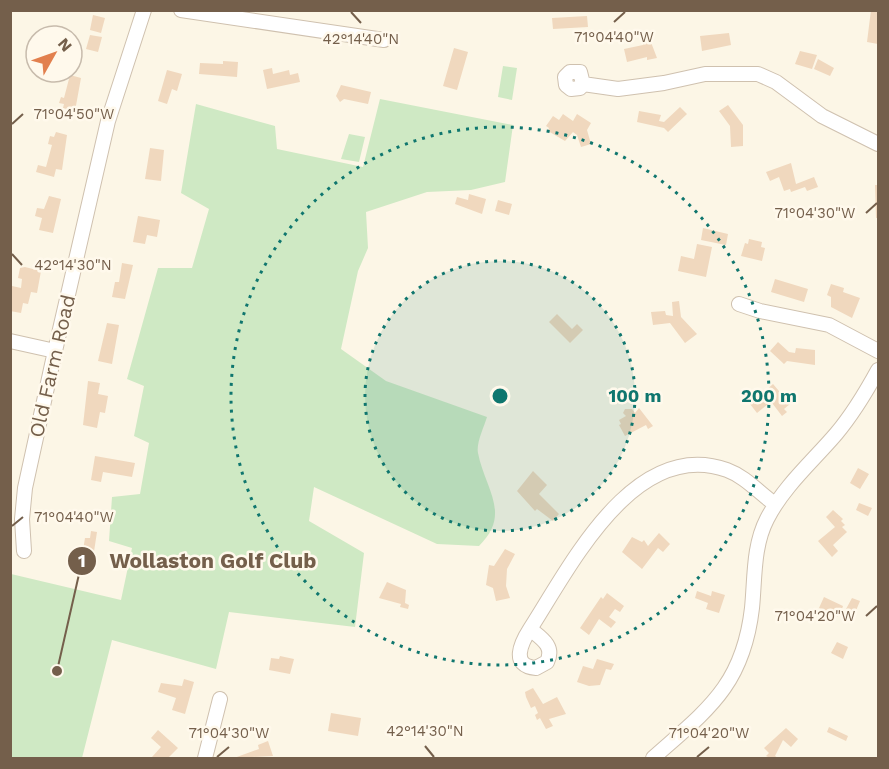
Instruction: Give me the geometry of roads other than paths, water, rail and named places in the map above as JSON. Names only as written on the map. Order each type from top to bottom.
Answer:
[{"type":"street","name":"Old Farm Road","points":[[24,551],[23,498],[55,351],[108,121],[144,10]]},
{"type":"street","points":[[181,10],[384,40]]},
{"type":"street","points":[[583,84],[625,88],[705,74],[758,74],[776,82],[822,116],[879,144]]},
{"type":"street","points":[[739,304],[760,311],[829,326],[879,351]]},
{"type":"street","points":[[10,341],[55,351]]},
{"type":"street","points":[[652,759],[712,705],[735,672],[748,636],[760,538],[776,504],[838,432],[879,370]]},
{"type":"street","points":[[530,629],[549,646],[547,662],[536,668],[526,666],[519,656],[521,645],[530,629],[599,525],[638,487],[656,474],[689,465],[722,469],[744,479],[776,504]]},
{"type":"street","points":[[205,759],[220,699]]},
{"type":"place","name":"Wollaston Golf Club","points":[[57,671]]}]
